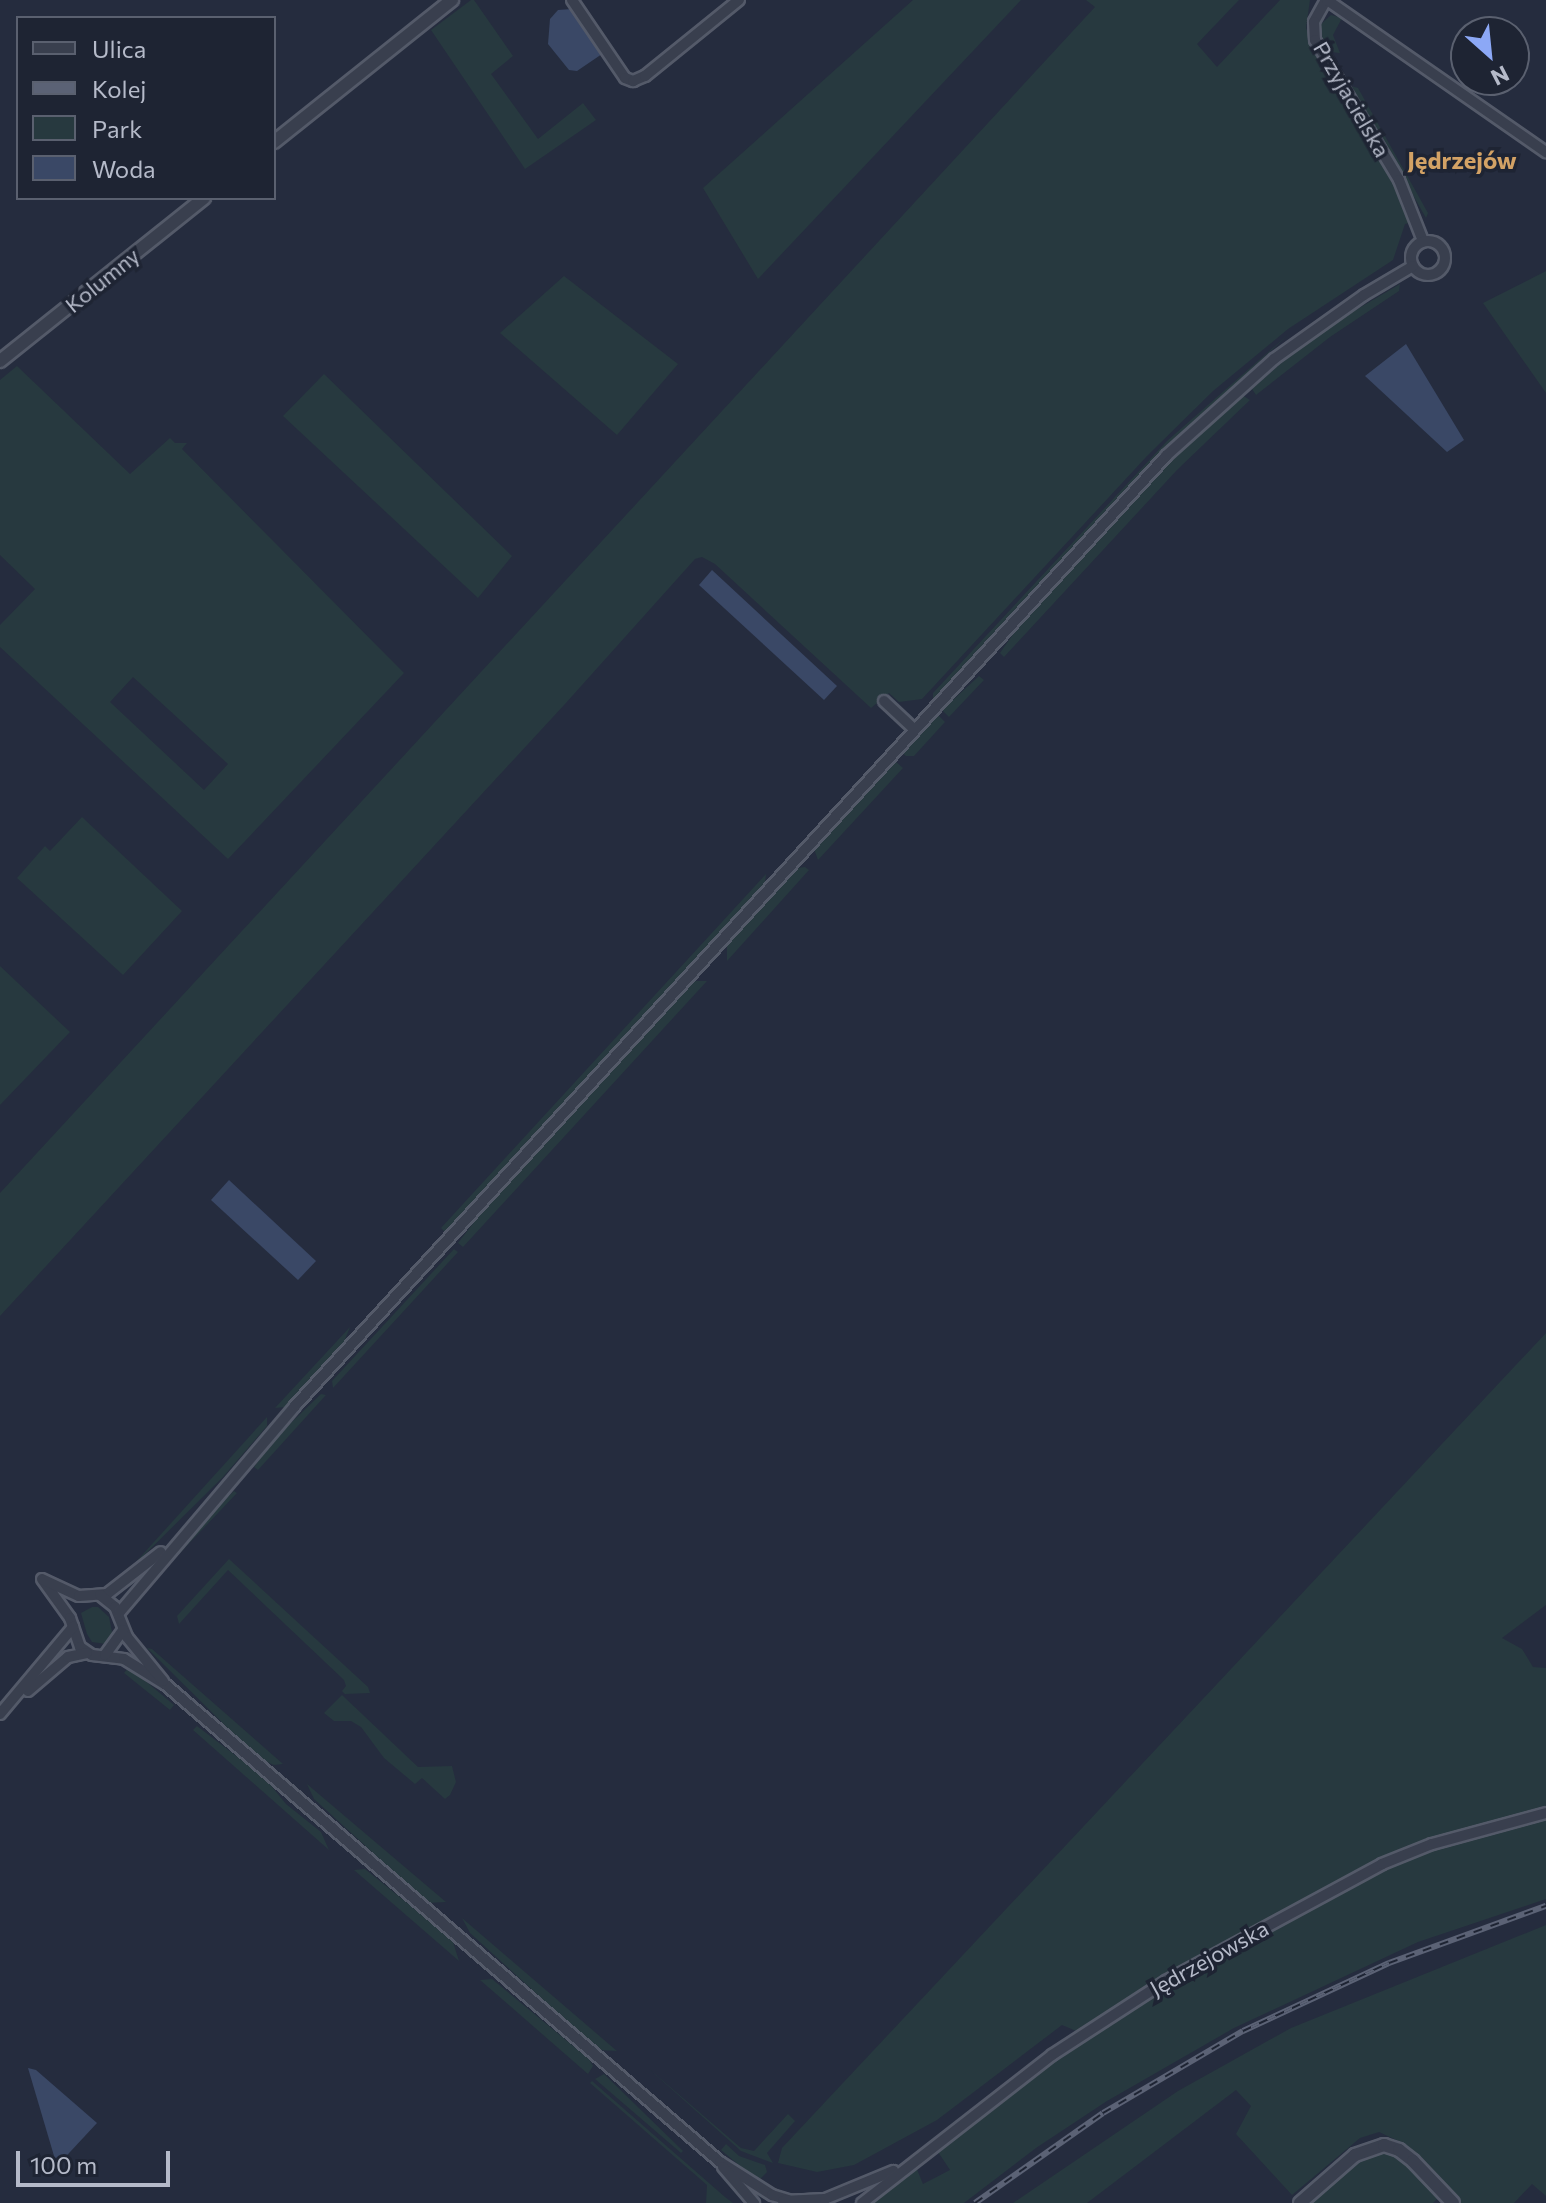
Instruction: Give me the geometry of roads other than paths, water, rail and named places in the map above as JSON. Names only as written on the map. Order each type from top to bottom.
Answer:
[{"type":"street","points":[[276,140],[452,0]]},
{"type":"street","points":[[572,0],[625,78],[633,81],[645,76],[739,0]]},
{"type":"street","points":[[1326,0],[1546,152]]},
{"type":"street","name":"Przyjacielska","points":[[1326,0],[1314,22],[1315,40],[1399,180],[1423,241]]},
{"type":"street","name":"Kolumny","points":[[0,361],[201,200]]},
{"type":"street","points":[[1423,241],[1441,247],[1444,264],[1438,272],[1429,275],[1413,266],[1412,251],[1423,241]]},
{"type":"street","points":[[119,1613],[182,1535],[295,1406],[1200,424],[1274,359],[1364,295],[1413,266]]},
{"type":"street","points":[[884,701],[915,730]]},
{"type":"street","points":[[87,1653],[76,1640],[72,1622],[42,1579],[84,1597],[100,1595],[114,1590],[182,1535]]},
{"type":"street","points":[[100,1595],[111,1602],[119,1613],[123,1630],[166,1685]]},
{"type":"street","points":[[1,1713],[72,1622],[84,1597]]},
{"type":"street","points":[[105,1655],[123,1630]]},
{"type":"street","points":[[1,1713],[68,1657],[87,1653],[124,1659],[166,1685],[720,2162],[783,2201]]},
{"type":"street","name":"Jędrzejowska","points":[[862,2203],[906,2166],[1103,2020],[1323,1894],[1432,1844],[1546,1813]]},
{"type":"street","points":[[1300,2203],[1355,2155],[1384,2145],[1399,2150],[1413,2161],[1453,2203]]},
{"type":"street","points":[[720,2162],[754,2203]]},
{"type":"street","name":"Jędrzejowska","points":[[783,2201],[814,2202],[906,2166]]},
{"type":"water","points":[[572,9],[602,54],[577,71],[569,70],[548,44],[550,19],[558,10]]},
{"type":"water","points":[[1406,344],[1464,440],[1447,452],[1365,376]]},
{"type":"water","points":[[712,570],[837,686],[824,700],[699,585]]},
{"type":"water","points":[[229,1180],[316,1261],[298,1280],[211,1200]]},
{"type":"water","points":[[28,2068],[36,2070],[97,2123],[57,2166]]},
{"type":"railway","points":[[975,2203],[1103,2113],[1243,2031],[1389,1963],[1546,1906]]},
{"type":"district","name":"Jędrzejów","points":[[1462,160]]}]
